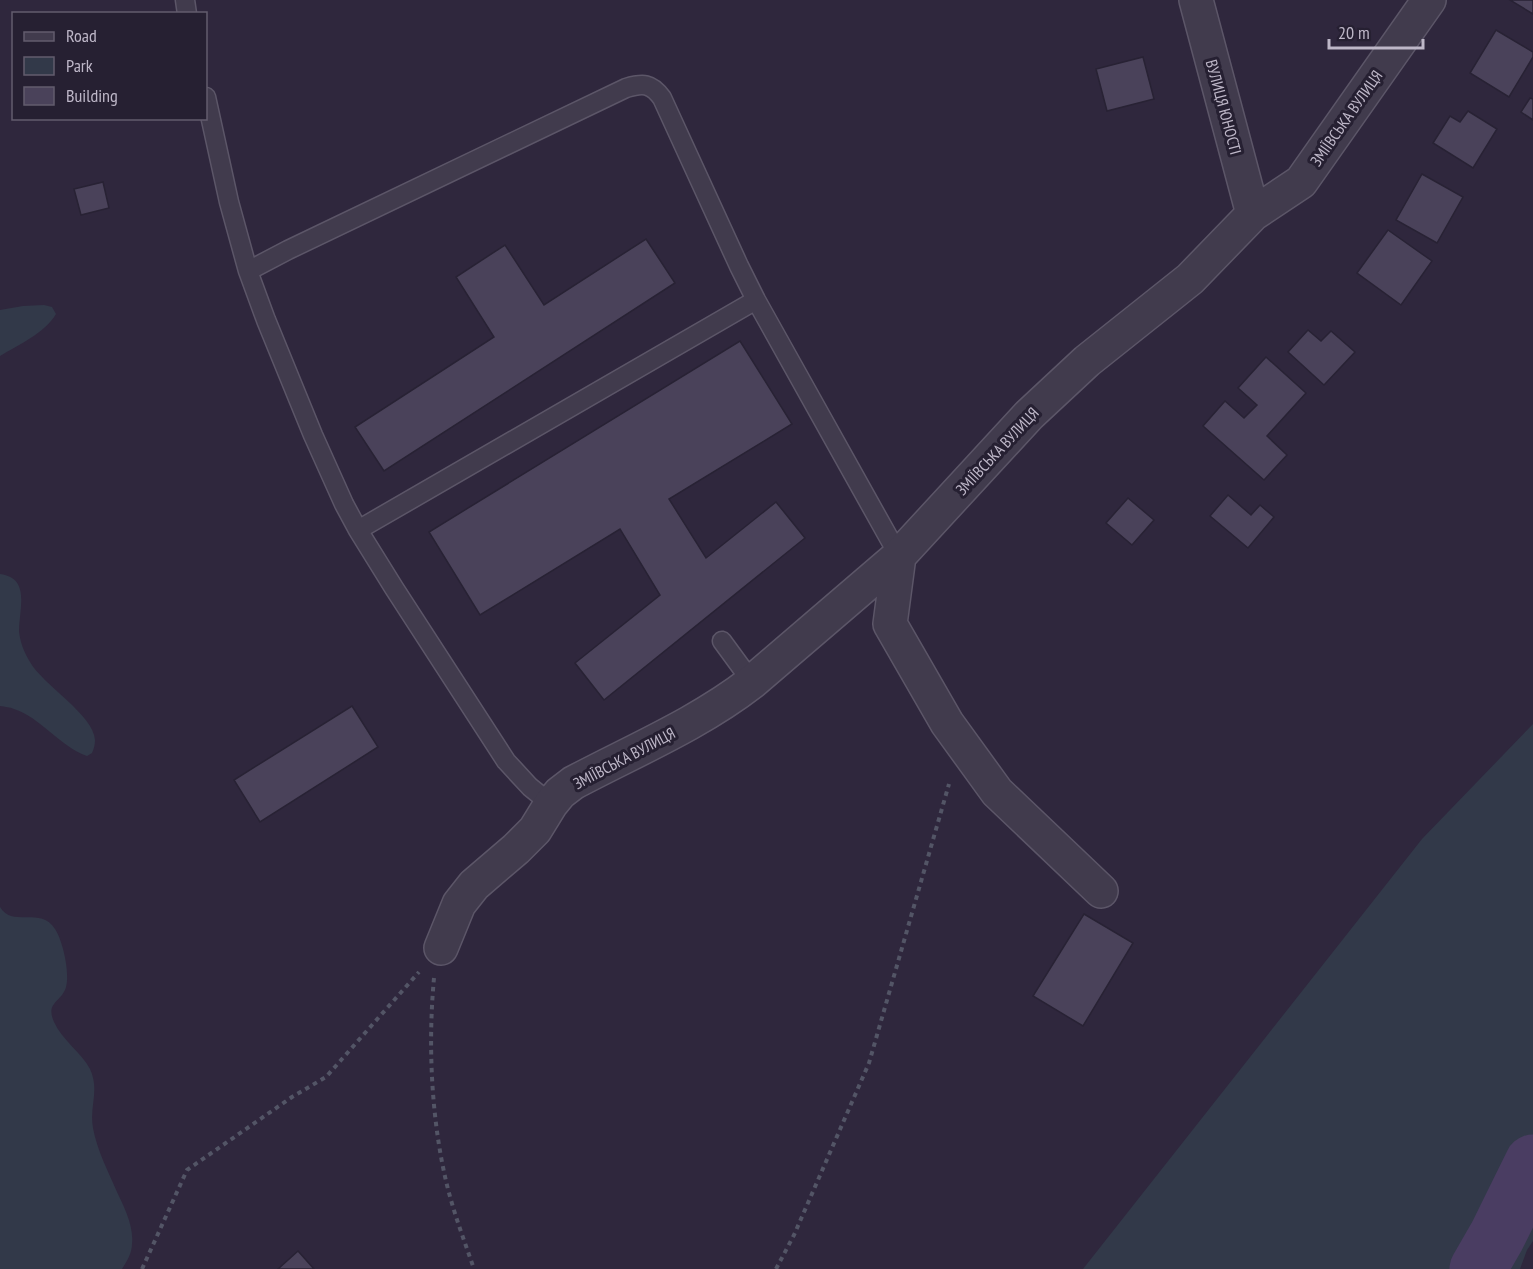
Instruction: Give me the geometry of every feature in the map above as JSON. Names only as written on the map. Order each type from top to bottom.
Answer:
[{"type":"street","name":"ВУЛИЦЯ ЮНОСТІ","points":[[1196,0],[1253,214]]},
{"type":"street","name":"ЗМІЇВСЬКА ВУЛИЦЯ","points":[[441,948],[459,904],[488,871],[516,849],[535,830],[560,793],[573,783],[706,714],[752,682],[899,556],[1029,415],[1087,362],[1190,279],[1253,214],[1301,182],[1429,0]]},
{"type":"street","points":[[899,556],[890,624],[947,723],[997,792],[1101,891]]},
{"type":"lane","points":[[248,271],[626,88],[647,85],[655,89],[662,98],[756,300],[899,556]]},
{"type":"lane","points":[[207,102],[229,202],[248,271],[313,435],[344,504],[358,531],[506,761],[530,787],[551,804]]},
{"type":"lane","points":[[358,531],[756,300]]},
{"type":"lane","points":[[722,641],[752,682]]},
{"type":"path","points":[[776,1269],[794,1234],[869,1063],[951,779]]},
{"type":"path","points":[[142,1269],[187,1170],[292,1097],[326,1077],[441,948]]},
{"type":"path","points":[[441,948],[434,974],[431,1011],[432,1076],[437,1135],[456,1219],[474,1269]]},
{"type":"green space","points":[[44,305],[52,307],[56,314],[51,321],[31,338],[0,356],[0,310]]},
{"type":"green space","points":[[0,574],[10,577],[20,588],[19,631],[30,662],[36,671],[77,710],[92,730],[94,746],[92,753],[87,756],[67,746],[32,718],[11,708],[0,706]]},
{"type":"green space","points":[[1533,724],[1533,1241],[1520,1269],[1083,1269],[1422,839]]},
{"type":"green space","points":[[0,907],[12,916],[35,917],[49,922],[61,941],[67,981],[64,992],[53,1006],[52,1015],[57,1028],[86,1063],[93,1077],[92,1120],[95,1136],[131,1230],[131,1251],[122,1269],[0,1269]]},
{"type":"building","points":[[1510,0],[1533,0],[1533,14]]},
{"type":"building","points":[[1496,30],[1533,52],[1533,57],[1509,97],[1470,73]]},
{"type":"building","points":[[1143,57],[1154,99],[1107,111],[1096,69]]},
{"type":"building","points":[[1530,98],[1533,99],[1533,120],[1521,112]]},
{"type":"building","points":[[1468,111],[1497,129],[1473,168],[1433,143],[1450,116],[1460,122]]},
{"type":"building","points":[[1422,174],[1463,197],[1437,243],[1396,220]]},
{"type":"building","points":[[103,182],[109,208],[81,215],[74,189]]},
{"type":"building","points":[[1388,230],[1432,261],[1401,305],[1357,273]]},
{"type":"building","points":[[646,239],[675,283],[384,471],[355,427],[494,337],[456,277],[505,245],[544,305]]},
{"type":"building","points":[[1308,330],[1321,341],[1331,331],[1355,352],[1324,385],[1288,352]]},
{"type":"building","points":[[740,341],[792,424],[669,499],[706,558],[776,502],[805,538],[604,700],[575,663],[660,595],[620,529],[480,615],[429,532]]},
{"type":"building","points":[[1266,357],[1306,393],[1267,436],[1287,455],[1264,480],[1203,426],[1225,401],[1244,418],[1257,405],[1238,388]]},
{"type":"building","points":[[1228,495],[1251,515],[1260,505],[1274,517],[1248,548],[1210,516]]},
{"type":"building","points":[[1128,498],[1154,520],[1132,545],[1106,523]]},
{"type":"building","points":[[352,706],[378,747],[260,822],[234,780]]},
{"type":"building","points":[[1084,914],[1133,943],[1083,1026],[1033,996]]},
{"type":"building","points":[[298,1251],[314,1269],[278,1269]]},
{"type":"waterway","points":[[1478,1269],[1533,1163]]}]
